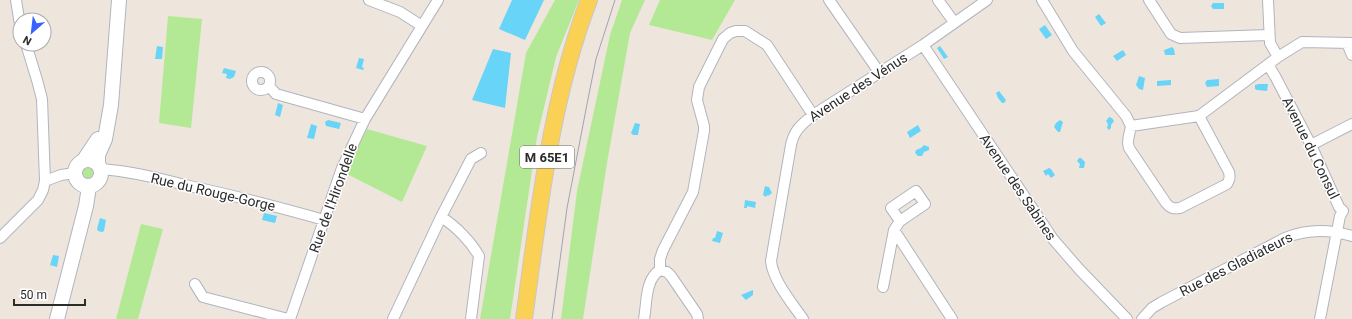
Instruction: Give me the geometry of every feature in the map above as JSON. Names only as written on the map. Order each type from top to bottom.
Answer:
[{"type":"main road","name":"M 65E1","points":[[524,319],[552,127],[562,84],[589,0]]},
{"type":"street","points":[[16,0],[18,12]]},
{"type":"street","points":[[94,164],[77,165],[75,173],[80,184],[89,186],[98,182],[102,174],[94,164],[104,118],[114,0]]},
{"type":"street","points":[[94,164],[105,139],[110,105],[119,0]]},
{"type":"street","points":[[369,0],[400,12],[422,26]]},
{"type":"street","name":"Rue de l'Hirondelle","points":[[289,319],[342,168],[365,119],[438,0]]},
{"type":"street","points":[[829,0],[879,72]]},
{"type":"street","points":[[938,0],[954,22]]},
{"type":"street","name":"Avenue des Vénus","points":[[803,319],[776,278],[771,261],[792,140],[797,129],[813,115],[923,45],[987,0]]},
{"type":"street","points":[[1042,0],[1073,51],[1126,116],[1131,126],[1128,137],[1129,148],[1170,208],[1180,208],[1227,184],[1230,181],[1229,172],[1200,116]]},
{"type":"street","points":[[1149,0],[1172,34],[1176,37],[1269,35]]},
{"type":"street","points":[[1268,0],[1270,43],[1278,57]]},
{"type":"street","points":[[644,319],[650,282],[652,277],[660,270],[660,259],[663,250],[693,192],[704,131],[697,94],[723,39],[730,33],[745,31],[767,45],[813,115]]},
{"type":"street","points":[[1131,126],[1200,116],[1278,57],[1302,42],[1349,43],[1352,55]]},
{"type":"street","name":"Avenue des Sabines","points":[[923,45],[1052,239],[1127,319]]},
{"type":"street","points":[[0,238],[38,200],[43,190],[45,181],[42,99],[28,52]]},
{"type":"street","name":"Avenue du Consul","points":[[1268,65],[1311,145],[1340,207],[1348,211]]},
{"type":"street","points":[[269,86],[276,94],[365,119]]},
{"type":"street","points":[[1311,145],[1352,124]]},
{"type":"street","points":[[393,319],[441,217],[471,159],[481,153]]},
{"type":"street","name":"Rue du Rouge-Gorge","points":[[94,164],[114,170],[232,195],[324,220]]},
{"type":"street","points":[[45,181],[61,175],[75,173]]},
{"type":"street","points":[[57,319],[86,206],[89,186]]},
{"type":"street","name":"Avenue du Consul","points":[[1320,319],[1340,216],[1348,211]]},
{"type":"street","points":[[441,217],[448,221],[458,231],[479,256],[471,319]]},
{"type":"street","points":[[883,287],[894,230],[900,221]]},
{"type":"street","points":[[894,230],[952,319]]},
{"type":"street","name":"Rue des Gladiateurs","points":[[1142,319],[1152,308],[1162,302],[1297,233],[1309,231],[1338,232],[1352,236]]},
{"type":"street","points":[[660,270],[667,272],[671,276],[697,314],[698,319]]},
{"type":"street","points":[[195,284],[204,297],[289,319]]},
{"type":"green space","points":[[555,0],[579,0],[556,57],[537,137],[510,319],[480,319],[526,53]]},
{"type":"green space","points":[[622,0],[645,0],[630,33],[607,163],[583,319],[561,319],[577,191],[610,35]]},
{"type":"green space","points":[[660,0],[735,0],[712,40],[649,25]]},
{"type":"green space","points":[[168,16],[202,19],[191,128],[159,123]]},
{"type":"green space","points":[[367,129],[427,146],[402,202],[345,173]]},
{"type":"green space","points":[[88,165],[95,170],[96,173],[91,180],[88,181],[81,176],[80,173],[85,166]]},
{"type":"green space","points":[[141,224],[163,229],[138,319],[116,319]]},
{"type":"water","points":[[512,0],[544,0],[525,40],[499,29]]},
{"type":"water","points":[[1213,3],[1224,3],[1224,9],[1213,9],[1211,6]]},
{"type":"water","points":[[1099,14],[1106,23],[1101,26],[1095,17]]},
{"type":"water","points":[[1045,25],[1052,35],[1046,39],[1039,29]]},
{"type":"water","points":[[157,46],[163,47],[162,59],[155,59]]},
{"type":"water","points":[[940,46],[948,57],[944,59],[937,48]]},
{"type":"water","points":[[1172,47],[1175,55],[1165,55],[1164,50]]},
{"type":"water","points":[[493,49],[511,53],[505,108],[472,100]]},
{"type":"water","points":[[1123,50],[1126,55],[1117,61],[1113,56]]},
{"type":"water","points":[[359,58],[364,59],[362,67],[364,68],[363,70],[356,68]]},
{"type":"water","points":[[224,68],[236,71],[234,77],[230,79],[226,78],[227,74],[222,73]]},
{"type":"water","points":[[1139,76],[1145,78],[1143,90],[1139,89],[1136,85]]},
{"type":"water","points":[[1219,79],[1219,86],[1207,87],[1205,83],[1207,80]]},
{"type":"water","points":[[1171,80],[1171,85],[1157,86],[1157,81]]},
{"type":"water","points":[[1268,84],[1267,91],[1255,89],[1255,85]]},
{"type":"water","points":[[999,91],[1006,100],[1004,103],[1002,103],[998,98],[996,93]]},
{"type":"water","points":[[278,103],[283,105],[280,117],[275,115]]},
{"type":"water","points":[[1109,117],[1114,121],[1109,130],[1107,128],[1108,124],[1106,121]]},
{"type":"water","points":[[328,120],[341,123],[339,129],[326,126],[325,122]]},
{"type":"water","points":[[1060,120],[1063,122],[1060,132],[1058,132],[1054,127]]},
{"type":"water","points":[[635,123],[640,124],[638,135],[633,135],[631,133]]},
{"type":"water","points":[[311,124],[317,126],[314,139],[307,138]]},
{"type":"water","points":[[918,125],[921,131],[910,138],[907,132]]},
{"type":"water","points":[[924,145],[929,147],[929,150],[924,152],[922,156],[918,156],[915,153],[916,150]]},
{"type":"water","points":[[1079,158],[1085,162],[1084,168],[1079,168],[1080,164],[1077,161]]},
{"type":"water","points":[[1049,168],[1055,175],[1051,178],[1048,174],[1046,176],[1043,171]]},
{"type":"water","points":[[765,186],[769,187],[772,193],[766,197],[763,195]]},
{"type":"water","points":[[745,200],[756,202],[755,208],[747,206],[747,208],[744,208]]},
{"type":"water","points":[[264,213],[277,216],[275,223],[262,220]]},
{"type":"water","points":[[100,218],[106,220],[104,231],[102,232],[98,231],[97,229]]},
{"type":"water","points":[[717,231],[723,233],[720,243],[712,241],[713,238],[715,238]]},
{"type":"water","points":[[53,255],[59,256],[57,267],[50,265]]},
{"type":"water","points":[[753,290],[753,295],[746,300],[741,295]]},
{"type":"tram line","points":[[552,319],[567,208],[588,99],[596,59],[615,0]]}]
